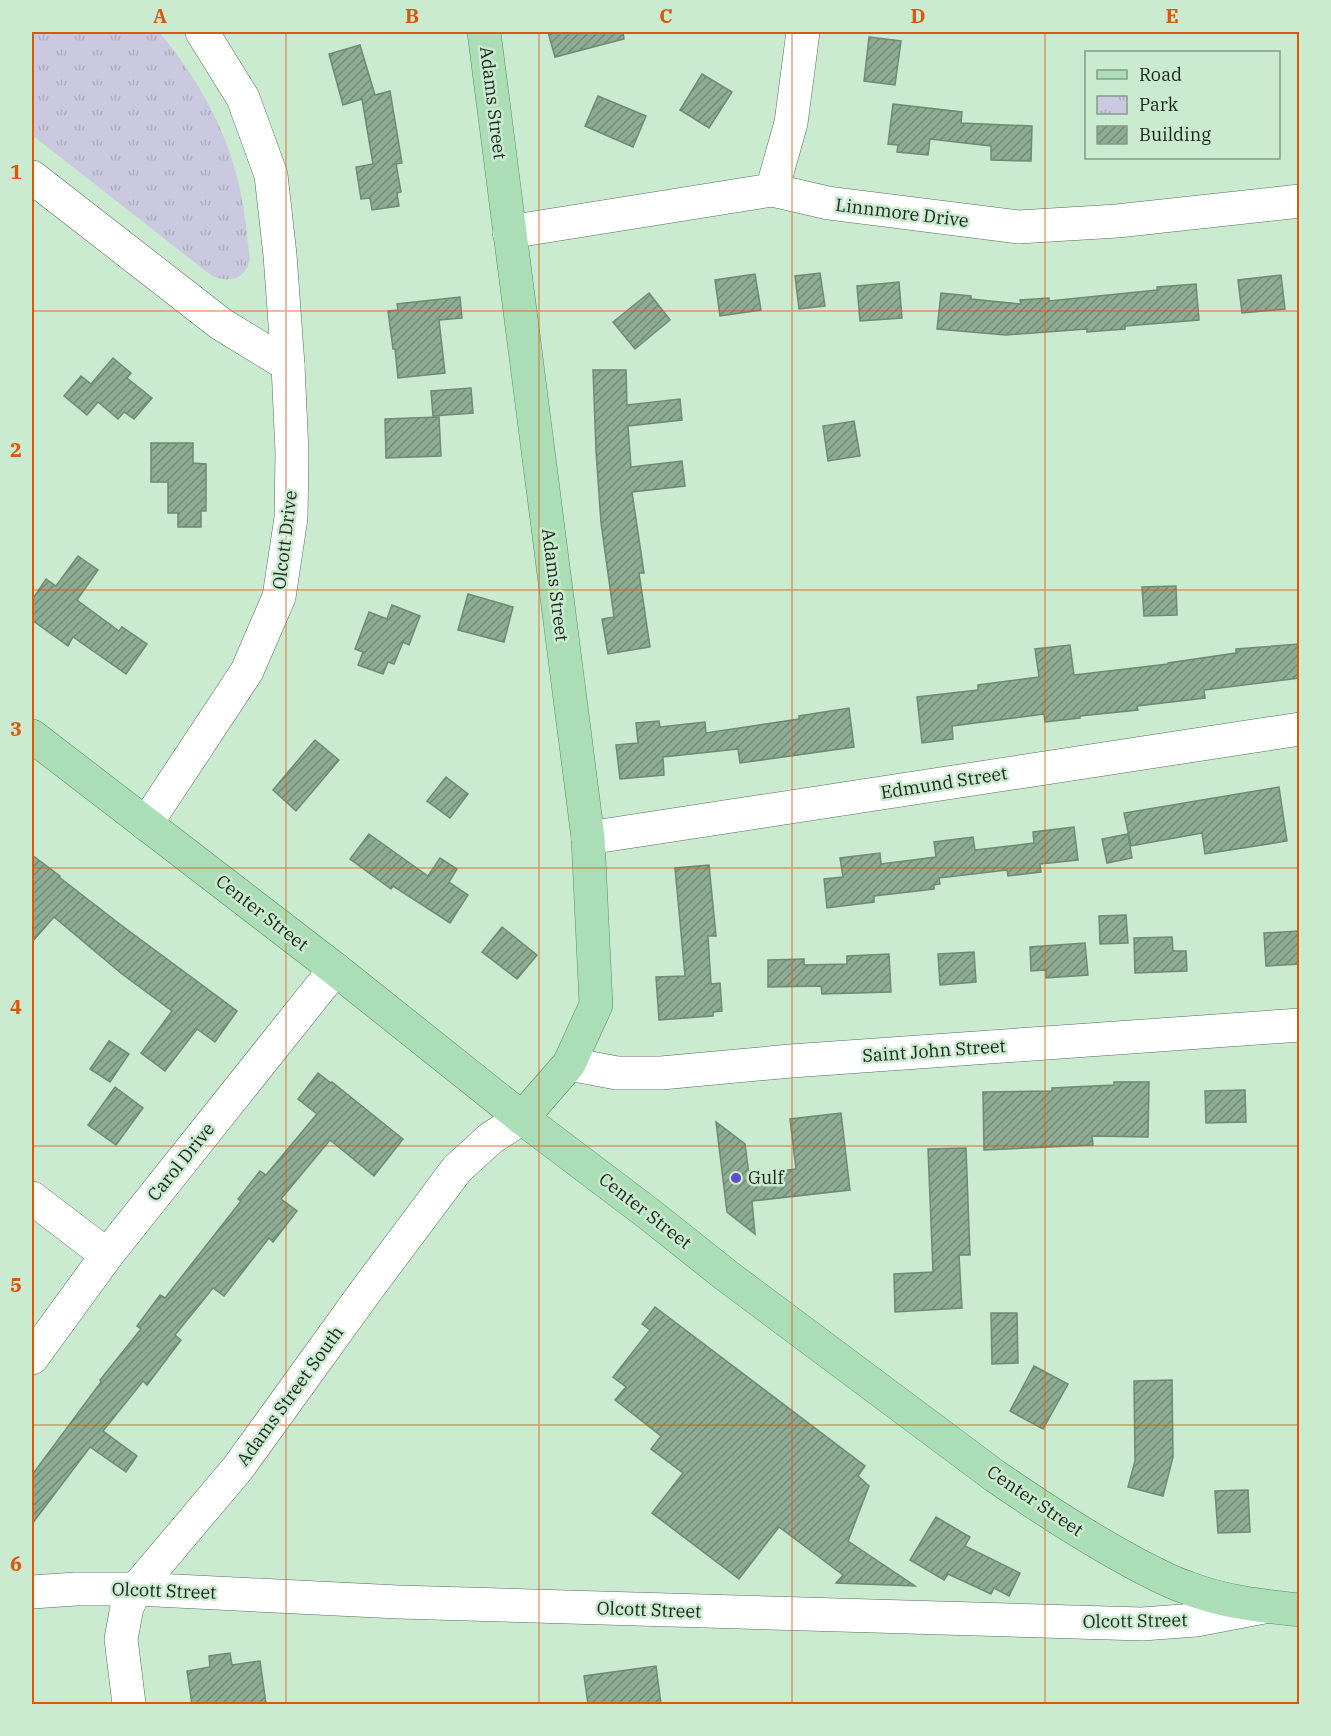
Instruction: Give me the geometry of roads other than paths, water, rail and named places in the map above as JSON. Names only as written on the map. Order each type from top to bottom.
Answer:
[{"type":"main road","name":"Adams Street","points":[[484,32],[588,838],[596,1005],[569,1064],[522,1118]]},
{"type":"main road","name":"Center Street","points":[[32,736],[335,969],[522,1118],[727,1276],[964,1453],[1038,1505],[1105,1547],[1173,1582],[1214,1597],[1299,1610]]},
{"type":"street","name":"Olcott Drive","points":[[146,824],[247,671],[279,597],[291,518],[292,453],[288,365],[280,255],[271,175],[243,98],[202,32]]},
{"type":"street","points":[[772,190],[791,123],[803,32]]},
{"type":"street","points":[[32,177],[221,324],[288,365]]},
{"type":"street","name":"Linnmore Drive","points":[[509,232],[772,190],[828,203],[1018,227],[1117,221],[1299,201]]},
{"type":"street","name":"Edmund Street","points":[[588,838],[1299,729]]},
{"type":"street","name":"Carol Drive","points":[[32,1358],[107,1255],[335,969]]},
{"type":"street","name":"Saint John Street","points":[[569,1064],[617,1073],[661,1073],[791,1061],[1299,1025]]},
{"type":"street","name":"Adams Street South","points":[[129,1704],[121,1640],[127,1606],[136,1589],[238,1468],[374,1279],[457,1169],[492,1138],[522,1118]]},
{"type":"street","points":[[32,1198],[107,1255]]},
{"type":"street","name":"Olcott Street","points":[[32,1592],[136,1589],[398,1602],[1142,1624],[1196,1620],[1266,1606]]},
{"type":"place","name":"Gulf","points":[[736,1178]]}]
